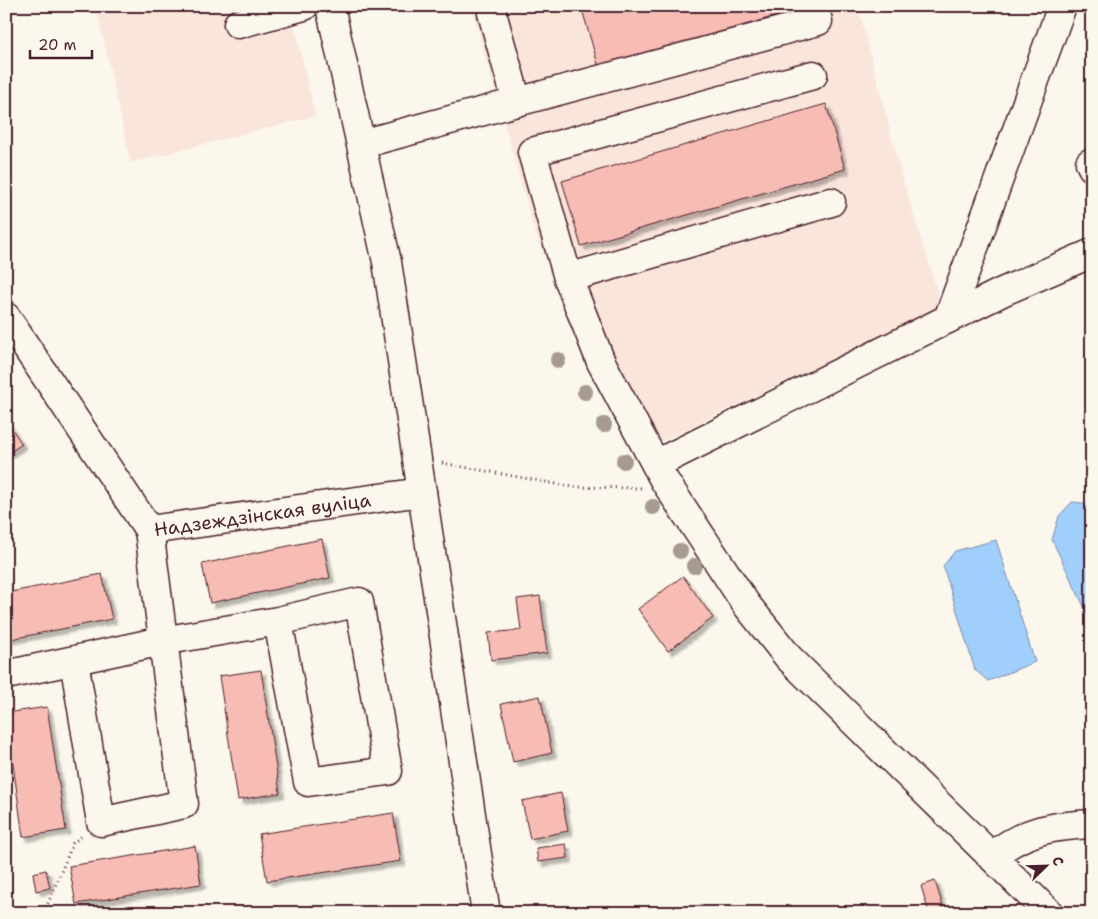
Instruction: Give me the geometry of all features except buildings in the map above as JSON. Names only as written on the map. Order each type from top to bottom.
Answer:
[{"type":"street","points":[[238,24],[304,6]]},
{"type":"street","points":[[330,6],[387,262],[418,455],[486,913]]},
{"type":"street","points":[[361,144],[818,21],[814,6]]},
{"type":"street","points":[[948,319],[1062,6]]},
{"type":"street","points":[[492,13],[517,102]]},
{"type":"street","points":[[813,75],[532,152],[568,278],[601,362],[660,472],[746,604],[789,658],[1049,913]]},
{"type":"street","points":[[568,278],[831,202]]},
{"type":"street","points":[[660,472],[948,319],[1002,292],[1092,253]]},
{"type":"street","name":"Надзеждзінская вуліца","points":[[6,316],[149,530],[422,492]]},
{"type":"street","points":[[74,661],[101,822],[184,804],[149,530]]},
{"type":"street","points":[[6,675],[162,640],[278,621],[359,602],[388,771],[308,782],[278,621]]},
{"type":"street","points":[[992,856],[1012,840],[1032,832],[1092,824]]},
{"type":"path","points":[[418,455],[455,467],[490,471],[573,487],[647,488],[660,472]]},
{"type":"path","points":[[44,913],[73,843],[101,822]]},
{"type":"shaded area","points":[[96,6],[290,6],[315,116],[131,163]]},
{"type":"shaded area","points":[[471,6],[858,6],[902,177],[942,306],[639,452],[591,374],[534,229]]},
{"type":"water","points":[[1072,502],[1092,504],[1092,623],[1052,540],[1059,516]]},
{"type":"water","points":[[996,540],[1035,662],[988,681],[975,670],[943,566],[955,551]]}]
